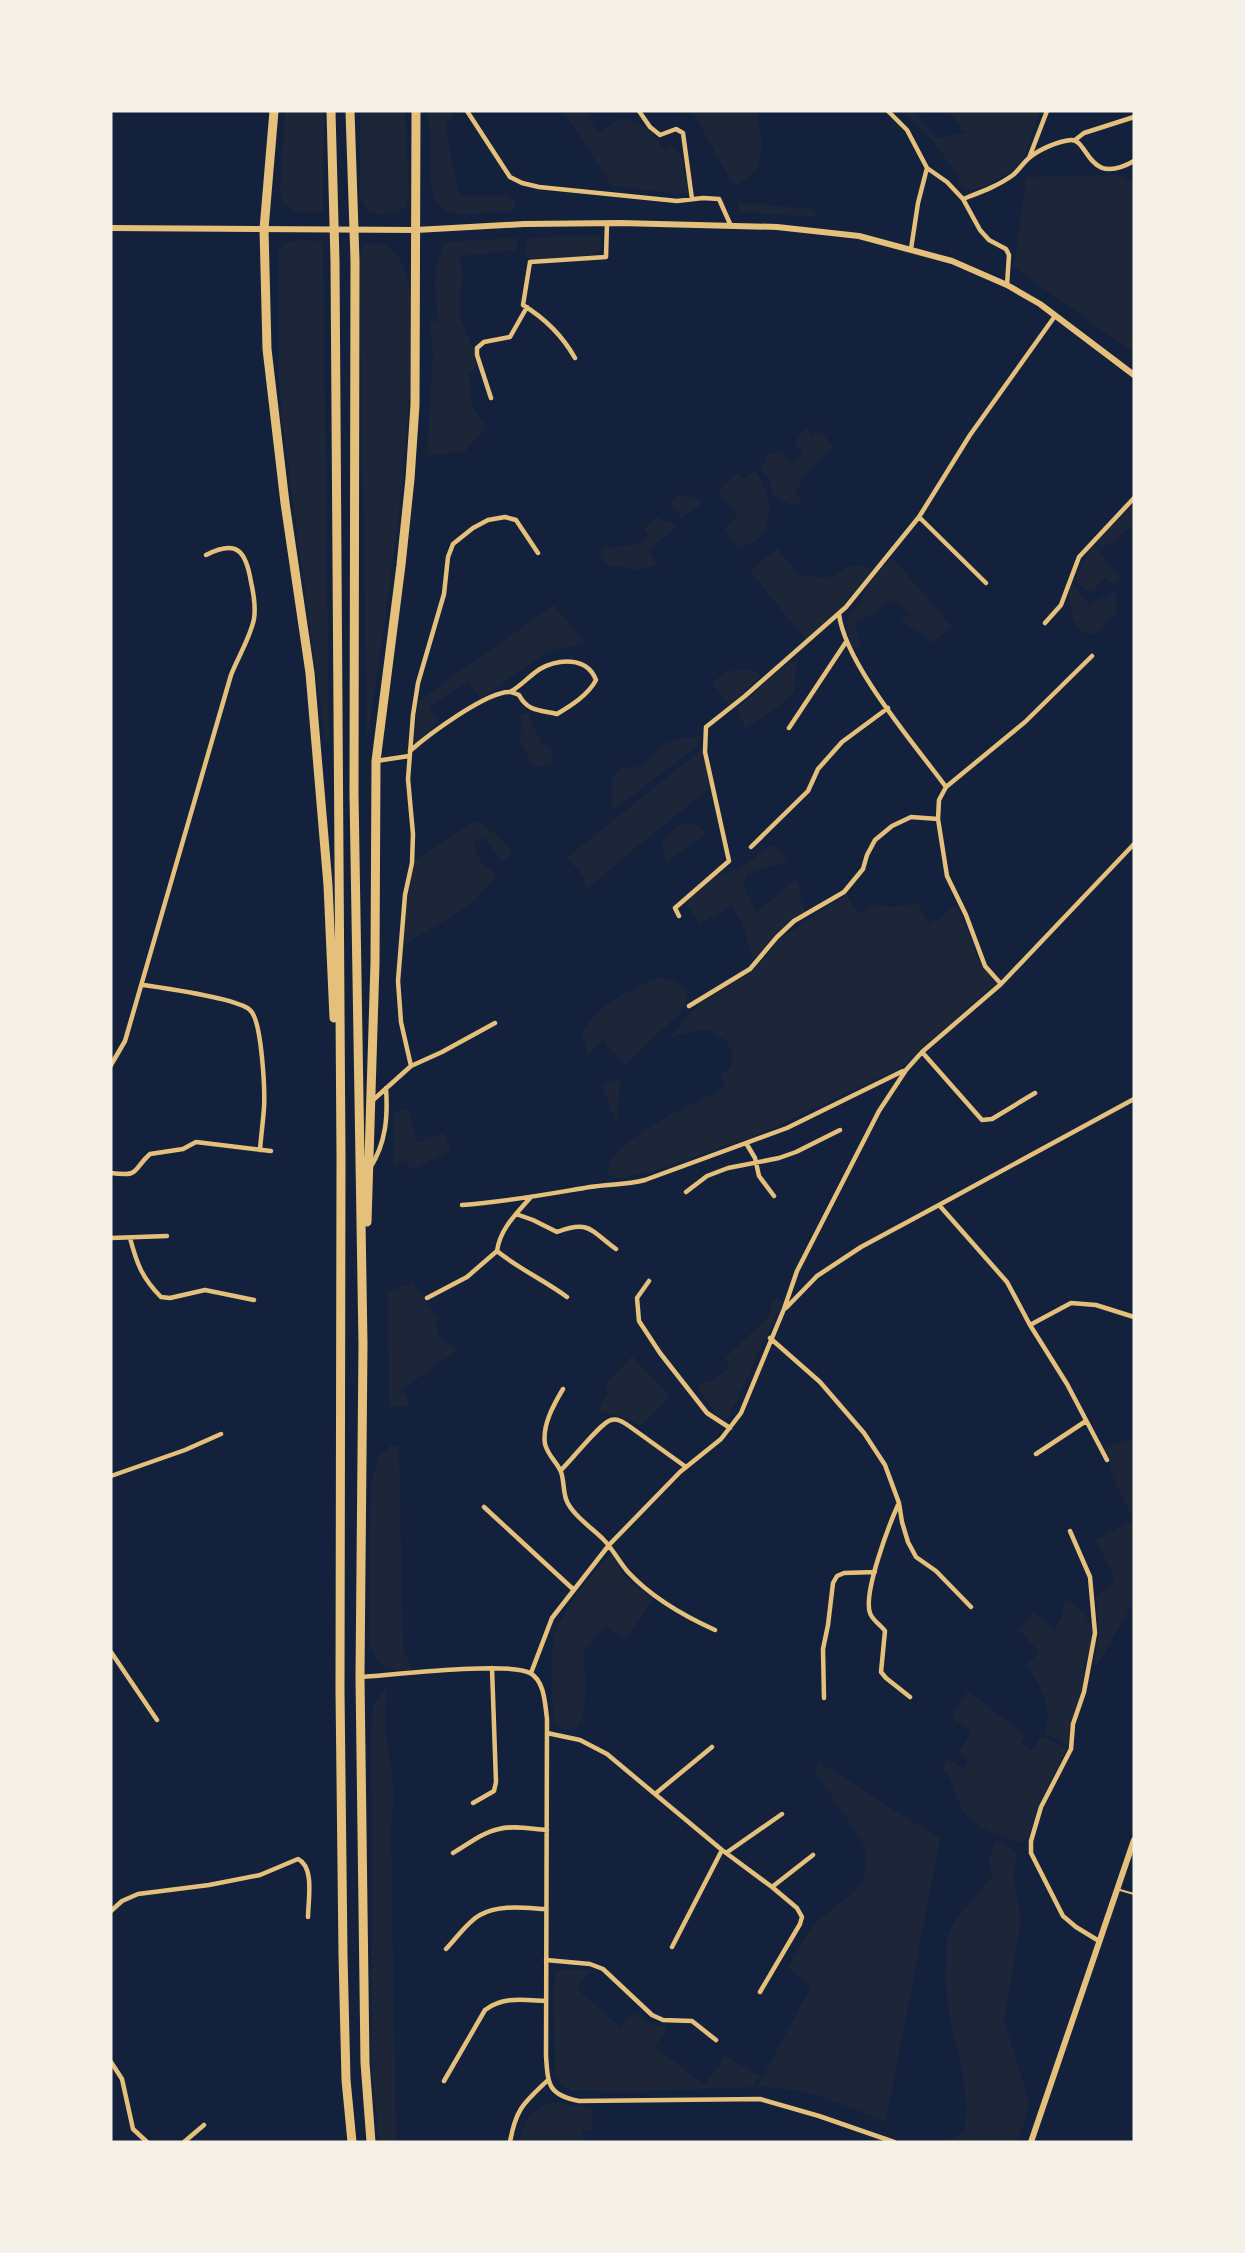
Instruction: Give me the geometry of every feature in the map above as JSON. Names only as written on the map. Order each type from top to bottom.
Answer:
[{"type":"highway","points":[[274,111],[264,229],[267,348],[285,503],[310,674],[327,873],[341,1158]]},
{"type":"highway","points":[[331,111],[341,1158],[342,1920],[346,2080],[352,2142]]},
{"type":"highway","points":[[350,111],[355,260],[354,794],[363,1344]]},
{"type":"highway","points":[[371,2142],[365,2063],[360,1677],[363,1344],[375,963],[376,761],[410,479],[415,405],[416,111]]},
{"type":"street","points":[[467,111],[510,177],[522,183],[539,187],[666,200],[719,199],[731,226]]},
{"type":"street","points":[[639,111],[650,127],[660,135],[676,129],[683,133],[692,199]]},
{"type":"street","points":[[888,111],[907,130],[927,168],[947,182],[963,199],[988,240],[1006,249],[1009,255],[1007,285]]},
{"type":"street","points":[[1029,158],[1047,111]]},
{"type":"street","points":[[963,199],[995,187],[1015,174],[1029,158],[1047,148],[1068,140],[1075,140],[1084,133],[1134,117]]},
{"type":"street","points":[[1075,140],[1097,166],[1112,170],[1134,161]]},
{"type":"street","points":[[912,249],[918,203],[927,168]]},
{"type":"street","points":[[111,228],[416,230],[524,224],[607,224],[777,227],[859,236],[952,261],[1007,285],[1055,316],[1134,375]]},
{"type":"street","points":[[574,358],[565,339],[547,321],[523,305],[530,262],[606,258],[607,224]]},
{"type":"street","points":[[491,398],[479,366],[477,348],[484,342],[510,337],[527,307]]},
{"type":"street","points":[[679,916],[675,908],[729,861],[705,752],[706,727],[745,696],[838,614],[919,517],[970,435],[1055,316]]},
{"type":"street","points":[[1045,623],[1061,605],[1079,557],[1134,498]]},
{"type":"street","points":[[411,1066],[401,1022],[398,981],[405,895],[412,863],[413,834],[408,779],[418,683],[444,594],[448,557],[453,544],[473,528],[488,520],[505,517],[516,520],[538,553]]},
{"type":"street","points":[[919,517],[986,583]]},
{"type":"street","points":[[111,1065],[125,1041],[143,985],[231,675],[253,621],[256,603],[249,567],[243,554],[234,548],[226,547],[206,555]]},
{"type":"street","points":[[838,614],[846,642],[888,708],[946,787]]},
{"type":"street","points":[[789,728],[846,642]]},
{"type":"street","points":[[1001,984],[985,966],[966,915],[947,876],[938,819],[939,800],[946,787],[1025,722],[1092,656]]},
{"type":"street","points":[[376,761],[410,753],[435,730],[491,698],[521,686],[541,669],[556,663],[583,664],[592,671],[596,680],[591,688],[557,714],[532,709],[524,704],[519,695],[510,692]]},
{"type":"street","points":[[751,847],[808,791],[818,769],[842,742],[888,708]]},
{"type":"street","points":[[689,1006],[750,969],[794,921],[844,892],[863,869],[875,840],[892,826],[911,817],[938,819]]},
{"type":"street","points":[[531,1673],[552,1618],[609,1545],[686,1467],[721,1439],[741,1413],[770,1338],[784,1310],[797,1271],[879,1111],[906,1070],[922,1052],[1001,984],[1134,844]]},
{"type":"street","points":[[143,985],[223,1000],[250,1010],[256,1021],[263,1072],[264,1108],[260,1150]]},
{"type":"street","points":[[370,1102],[411,1066],[495,1023]]},
{"type":"street","points":[[922,1052],[982,1120],[993,1119],[1035,1093]]},
{"type":"street","points":[[462,1205],[499,1203],[594,1186],[626,1185],[787,1128],[906,1070]]},
{"type":"street","points":[[368,1171],[380,1153],[384,1137],[388,1111],[387,1088]]},
{"type":"street","points":[[784,1310],[817,1276],[861,1247],[1134,1100]]},
{"type":"street","points":[[686,1192],[707,1176],[728,1168],[796,1152],[840,1130]]},
{"type":"street","points":[[111,1173],[126,1175],[133,1173],[150,1154],[183,1149],[196,1142],[271,1151]]},
{"type":"street","points":[[746,1143],[756,1162],[759,1176],[774,1196]]},
{"type":"street","points":[[427,1298],[467,1277],[497,1251],[499,1240],[530,1198]]},
{"type":"street","points":[[939,1205],[1007,1282],[1030,1325],[1067,1384],[1107,1460]]},
{"type":"street","points":[[516,1215],[533,1220],[557,1232],[582,1226],[593,1230],[616,1249]]},
{"type":"street","points":[[111,1238],[167,1236]]},
{"type":"street","points":[[129,1238],[137,1266],[161,1297],[170,1298],[205,1290],[254,1300]]},
{"type":"street","points":[[497,1251],[567,1297]]},
{"type":"street","points":[[649,1281],[637,1298],[637,1311],[643,1327],[691,1396],[707,1413],[730,1428]]},
{"type":"street","points":[[1030,1325],[1071,1303],[1096,1305],[1134,1317]]},
{"type":"street","points":[[770,1338],[820,1382],[864,1433],[885,1464],[899,1503],[905,1532],[916,1557],[936,1571],[971,1607]]},
{"type":"street","points":[[563,1389],[553,1406],[547,1424],[545,1443],[550,1457],[561,1470],[566,1500],[609,1545],[626,1571],[645,1588],[687,1617],[715,1630]]},
{"type":"street","points":[[561,1470],[575,1457],[601,1425],[610,1420],[619,1420],[628,1425],[686,1467]]},
{"type":"street","points":[[1036,1454],[1086,1421]]},
{"type":"street","points":[[111,1476],[185,1450],[221,1434]]},
{"type":"street","points":[[899,1503],[883,1542],[869,1607],[873,1618],[885,1631],[881,1672],[910,1697]]},
{"type":"street","points":[[484,1507],[574,1590]]},
{"type":"street","points":[[1070,1531],[1090,1577],[1095,1633],[1084,1692],[1073,1724],[1071,1749],[1041,1807],[1031,1841],[1031,1852],[1063,1916],[1099,1941]]},
{"type":"street","points":[[824,1698],[823,1649],[833,1583],[837,1576],[844,1573],[875,1572]]},
{"type":"street","points":[[111,1652],[157,1720]]},
{"type":"street","points":[[473,1803],[494,1791],[496,1782],[492,1668]]},
{"type":"street","points":[[360,1677],[492,1668],[531,1673],[538,1681],[544,1695],[547,1733],[546,2001],[548,2080],[552,2090],[563,2098],[579,2101],[760,2099],[819,2116],[894,2142]]},
{"type":"street","points":[[547,1733],[580,1740],[607,1754],[724,1852],[797,1908],[802,1917],[800,1924],[760,1992]]},
{"type":"street","points":[[654,1794],[712,1747]]},
{"type":"street","points":[[672,1947],[724,1852],[782,1814]]},
{"type":"street","points":[[453,1853],[498,1828],[547,1830]]},
{"type":"street","points":[[1031,2142],[1134,1840]]},
{"type":"street","points":[[772,1887],[813,1855]]},
{"type":"street","points":[[111,1911],[122,1901],[138,1894],[209,1885],[260,1875],[298,1859],[305,1863],[308,1871],[308,1917]]},
{"type":"street","points":[[446,1949],[478,1916],[488,1911],[505,1908],[546,1909]]},
{"type":"street","points":[[546,1960],[590,1964],[603,1969],[652,2015],[663,2020],[692,2021],[716,2040]]},
{"type":"street","points":[[444,2081],[485,2010],[494,2003],[506,2000],[546,2001]]},
{"type":"street","points":[[111,2062],[122,2079],[134,2129],[147,2142]]},
{"type":"street","points":[[510,2142],[514,2120],[521,2106],[548,2080]]},
{"type":"street","points":[[184,2142],[204,2126]]},
{"type":"lane","points":[[1116,1888],[1134,1894]]},
{"type":"shaded area","points":[[285,111],[324,111],[323,213],[291,209],[280,193]]},
{"type":"shaded area","points":[[360,111],[405,111],[409,197],[404,208],[378,214],[368,212],[360,196]]},
{"type":"shaded area","points":[[427,111],[452,111],[452,118],[445,124],[459,196],[506,195],[515,201],[515,208],[510,212],[456,214],[445,210],[435,201],[431,183],[431,140]]},
{"type":"shaded area","points":[[563,111],[585,111],[598,133],[622,118],[646,127],[665,149],[670,145],[681,154],[689,195],[612,186]]},
{"type":"shaded area","points":[[692,111],[756,111],[761,134],[761,150],[760,158],[751,174],[734,186]]},
{"type":"shaded area","points":[[904,111],[916,113],[936,138],[965,133],[948,111],[1040,111],[1023,160],[1011,171],[984,187],[966,189],[958,183],[960,179],[936,145]]},
{"type":"shaded area","points":[[1117,175],[1134,183],[1134,353],[1014,267],[1026,177]]},
{"type":"shaded area","points":[[738,202],[811,209],[816,213],[816,217],[740,212]]},
{"type":"shaded area","points":[[596,235],[601,239],[601,244],[600,250],[594,255],[530,259],[525,257],[527,238]]},
{"type":"shaded area","points":[[517,238],[517,250],[460,256],[462,275],[459,315],[473,349],[476,367],[469,374],[471,396],[477,414],[487,427],[464,452],[427,455],[433,355],[430,322],[438,321],[436,273],[444,244]]},
{"type":"shaded area","points":[[293,241],[323,241],[329,739],[325,740],[282,419],[278,366],[279,250]]},
{"type":"shaded area","points":[[381,243],[393,251],[401,261],[408,279],[412,313],[412,341],[406,440],[397,526],[367,744],[359,264],[363,244]]},
{"type":"shaded area","points":[[806,428],[813,436],[819,430],[833,446],[799,481],[802,485],[795,491],[802,504],[791,505],[773,495],[770,481],[761,469],[767,461],[763,456],[780,451],[792,464],[803,453],[794,443]]},
{"type":"shaded area","points":[[755,471],[768,498],[766,528],[753,543],[739,548],[725,529],[737,515],[718,491],[737,473],[742,479]]},
{"type":"shaded area","points":[[688,495],[700,500],[701,504],[681,518],[670,501],[678,496]]},
{"type":"shaded area","points":[[1134,504],[1134,524],[1113,542],[1101,548],[1097,543],[1100,538]]},
{"type":"shaded area","points":[[658,517],[664,523],[669,521],[676,528],[648,550],[657,565],[638,570],[608,566],[599,555],[603,548],[631,546],[649,538],[644,528]]},
{"type":"shaded area","points":[[1094,545],[1121,579],[1114,585],[1106,577],[1095,587],[1098,591],[1090,591],[1084,589],[1076,578]]},
{"type":"shaded area","points":[[777,548],[799,575],[829,577],[854,565],[864,566],[871,570],[840,609],[806,640],[750,571]]},
{"type":"shaded area","points":[[892,557],[952,627],[931,643],[922,633],[901,622],[909,613],[894,600],[857,621],[855,626],[862,646],[853,649],[849,639],[847,621],[861,601],[869,584]]},
{"type":"shaded area","points":[[1071,582],[1090,606],[1101,596],[1106,599],[1115,591],[1117,612],[1101,629],[1091,635],[1084,632],[1074,621],[1069,597]]},
{"type":"shaded area","points":[[554,605],[585,643],[548,651],[481,699],[468,681],[429,707],[439,722],[413,745],[418,701]]},
{"type":"shaded area","points":[[797,659],[794,691],[780,706],[745,728],[737,709],[780,669]]},
{"type":"shaded area","points":[[741,669],[753,670],[761,676],[729,705],[713,683],[726,673]]},
{"type":"shaded area","points":[[528,712],[541,743],[551,747],[553,752],[552,761],[540,766],[533,766],[518,738],[524,731],[519,716]]},
{"type":"shaded area","points":[[700,736],[700,744],[612,811],[612,779],[620,768],[637,767],[645,763],[663,744]]},
{"type":"shaded area","points":[[702,749],[710,787],[585,890],[584,877],[567,858]]},
{"type":"shaded area","points":[[474,821],[488,829],[511,850],[508,858],[502,861],[484,837],[474,843],[479,858],[497,875],[470,905],[404,945],[406,903],[416,859]]},
{"type":"shaded area","points":[[683,824],[694,824],[707,833],[667,861],[663,843],[668,834]]},
{"type":"shaded area","points":[[776,846],[789,863],[761,868],[747,874],[744,885],[756,913],[796,879],[802,893],[799,896],[806,911],[781,928],[753,960],[742,923],[731,906],[700,924],[686,902],[717,875],[740,868],[769,847]]},
{"type":"shaded area","points":[[846,894],[859,914],[875,904],[897,907],[917,902],[928,924],[942,917],[950,908],[955,907],[960,912],[980,964],[996,983],[898,1069],[755,1136],[656,1170],[621,1178],[609,1176],[610,1164],[619,1151],[634,1137],[675,1112],[725,1087],[721,1075],[730,1068],[733,1052],[726,1041],[707,1029],[670,1037],[700,1003],[752,972],[780,939]]},
{"type":"shaded area","points":[[658,978],[675,981],[685,988],[687,999],[679,1014],[625,1065],[603,1040],[588,1054],[581,1033],[596,1015],[615,999]]},
{"type":"shaded area","points":[[620,1078],[617,1123],[601,1085]]},
{"type":"shaded area","points":[[409,1108],[416,1143],[443,1133],[451,1151],[410,1170],[406,1160],[394,1164],[393,1113]]},
{"type":"shaded area","points":[[413,1282],[436,1318],[437,1333],[444,1341],[458,1350],[402,1389],[410,1405],[389,1407],[388,1292]]},
{"type":"shaded area","points":[[774,1298],[783,1301],[727,1420],[716,1415],[697,1387],[705,1381],[709,1382],[730,1367],[725,1358],[768,1317]]},
{"type":"shaded area","points":[[632,1356],[670,1396],[640,1426],[630,1420],[599,1410],[608,1392],[605,1385]]},
{"type":"shaded area","points":[[1134,1437],[1134,1601],[1097,1666],[1093,1664],[1099,1636],[1096,1596],[1116,1581],[1096,1540],[1133,1520],[1111,1473],[1110,1461],[1105,1448]]},
{"type":"shaded area","points":[[391,1445],[399,1446],[403,1648],[412,1670],[389,1668],[383,1665],[375,1656],[369,1640],[371,1481],[379,1457]]},
{"type":"shaded area","points":[[611,1554],[624,1576],[653,1599],[625,1642],[607,1625],[584,1650],[584,1709],[577,1727],[563,1729],[556,1724],[554,1717],[553,1640],[579,1591]]},
{"type":"shaded area","points":[[1065,1600],[1079,1608],[1084,1614],[1092,1634],[1091,1650],[1083,1673],[1082,1691],[1068,1745],[1044,1733],[1048,1714],[1047,1706],[1027,1665],[1039,1652],[1019,1630],[1034,1612],[1054,1630],[1061,1618]]},
{"type":"shaded area","points":[[387,1688],[385,1726],[394,1790],[391,1830],[396,2142],[379,2142],[372,2068],[371,1732],[375,1703]]},
{"type":"shaded area","points":[[968,1691],[1025,1735],[1021,1744],[1033,1750],[1041,1736],[1067,1748],[1035,1812],[1029,1837],[1023,1841],[1014,1841],[993,1833],[970,1819],[962,1810],[950,1780],[942,1769],[947,1759],[964,1769],[969,1761],[959,1753],[972,1730],[951,1718]]},
{"type":"shaded area","points":[[819,1762],[940,1839],[886,2122],[840,2103],[807,2093],[757,2087],[812,1985],[788,1968],[814,1925],[856,1890],[866,1871],[863,1843],[815,1771]]},
{"type":"shaded area","points":[[996,1841],[1018,1853],[1013,1873],[1021,1920],[1004,2020],[1029,2102],[1024,2125],[1016,2142],[947,2142],[965,2131],[966,2102],[962,2067],[949,2015],[946,1984],[947,1936],[958,1917],[993,1875],[988,1860]]},
{"type":"shaded area","points":[[563,1969],[591,1970],[577,1989],[620,2027],[634,2012],[652,2024],[668,2027],[655,2047],[704,2085],[721,2064],[724,2055],[760,2076],[753,2087],[625,2092],[571,2090],[563,2087],[555,2072],[554,1985],[556,1972]]},
{"type":"shaded area","points":[[551,2102],[592,2108],[593,2131],[583,2130],[583,2142],[520,2142],[524,2127],[533,2113]]}]
